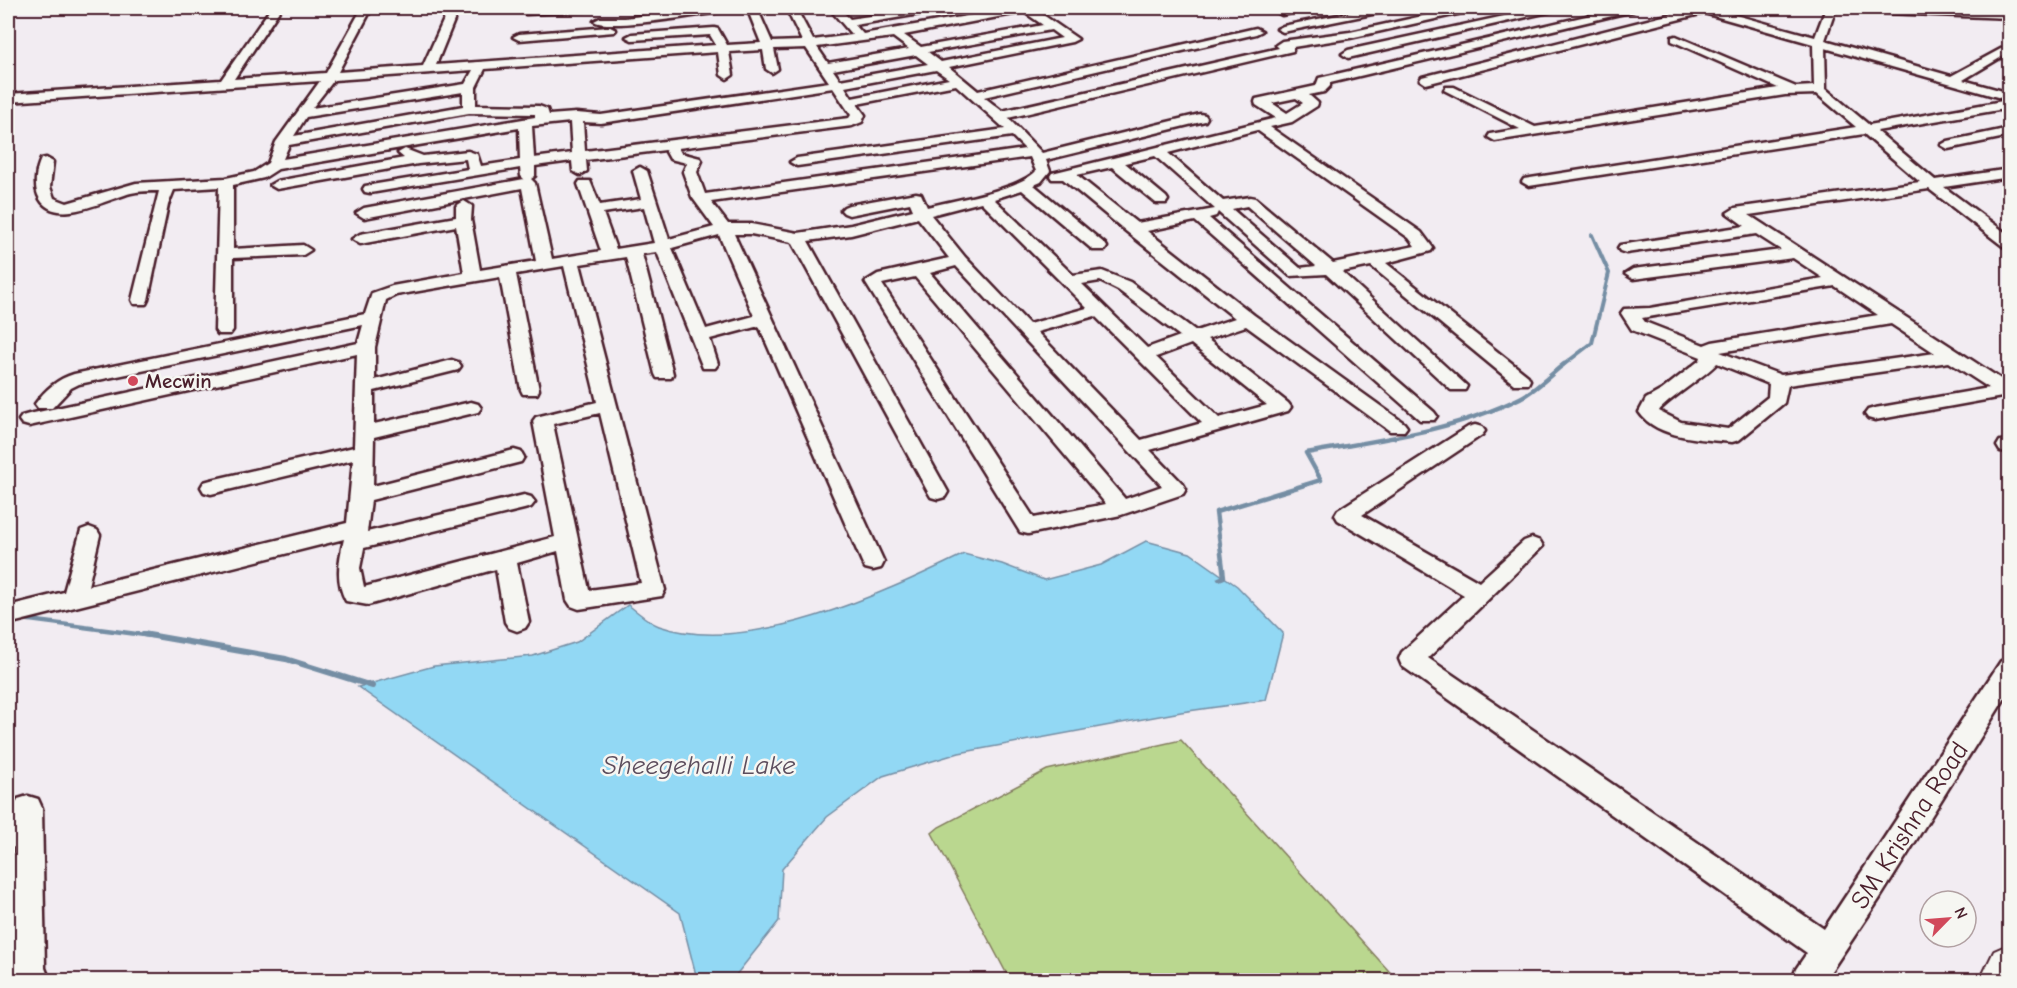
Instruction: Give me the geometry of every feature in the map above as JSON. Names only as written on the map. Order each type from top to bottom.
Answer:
[{"type":"highway","points":[[2003,981],[2010,967]]},
{"type":"main road","points":[[1860,8],[2010,13]]},
{"type":"main road","points":[[1890,8],[2010,13]]},
{"type":"street","points":[[225,82],[276,8]]},
{"type":"street","points":[[274,165],[283,142],[330,76],[367,8]]},
{"type":"street","points":[[428,69],[454,8]]},
{"type":"street","points":[[515,51],[527,9],[585,8]]},
{"type":"street","points":[[600,21],[625,21],[726,8]]},
{"type":"street","points":[[752,8],[768,46],[772,69]]},
{"type":"street","points":[[370,189],[527,163],[581,171],[670,145],[852,122],[857,119],[858,115],[809,44],[791,8]]},
{"type":"street","points":[[834,8],[862,39]]},
{"type":"street","points":[[848,23],[886,12],[937,8]]},
{"type":"street","points":[[956,8],[967,18]]},
{"type":"street","points":[[46,162],[43,191],[54,205],[63,207],[95,202],[129,189],[226,182],[259,175],[274,165],[543,120],[576,117],[601,119],[838,84],[939,66],[1071,39],[1071,37],[1027,8],[899,33],[809,44],[639,53],[515,51]]},
{"type":"street","points":[[1282,12],[1304,8]]},
{"type":"street","points":[[1283,29],[1387,8]]},
{"type":"street","points":[[999,116],[1285,47],[1471,8]]},
{"type":"street","points":[[1348,54],[1553,8]]},
{"type":"street","points":[[1287,119],[1261,102],[1320,89],[1324,86],[1323,81],[1633,8]]},
{"type":"street","points":[[1426,80],[1702,8],[2010,97]]},
{"type":"street","points":[[1820,90],[1819,42],[1831,8]]},
{"type":"street","points":[[918,9],[933,27]]},
{"type":"street","points":[[704,10],[723,48],[727,75]]},
{"type":"street","points":[[886,12],[899,33],[999,116],[1037,155],[1043,171],[1029,182]]},
{"type":"street","points":[[625,21],[639,53]]},
{"type":"street","points":[[827,67],[1055,26]]},
{"type":"street","points":[[8,98],[481,66],[515,51],[610,30]]},
{"type":"street","points":[[632,38],[714,31]]},
{"type":"street","points":[[975,95],[1256,31]]},
{"type":"street","points":[[1676,39],[1793,90]]},
{"type":"street","points":[[1952,81],[2010,47]]},
{"type":"street","points":[[469,109],[470,87],[481,66]]},
{"type":"street","points":[[849,102],[959,81]]},
{"type":"street","points":[[1995,93],[2010,85]]},
{"type":"street","points":[[301,114],[470,87]]},
{"type":"street","points":[[1450,90],[1534,131]]},
{"type":"street","points":[[1495,137],[1793,90],[1820,90],[1948,198],[2010,244]]},
{"type":"street","points":[[567,541],[368,596],[354,595],[349,568],[361,496],[366,347],[371,318],[378,297],[392,291],[473,276],[663,246],[724,229],[751,229],[798,238],[851,230],[984,197],[1029,182],[1067,175],[1287,119],[1312,103],[1299,94]]},
{"type":"street","points":[[1529,182],[2010,104]]},
{"type":"street","points":[[283,142],[469,109],[539,110],[542,112],[543,120]]},
{"type":"street","points":[[576,117],[581,171],[610,254]]},
{"type":"street","points":[[701,199],[1037,155],[1200,118]]},
{"type":"street","points":[[525,123],[528,183],[545,264]]},
{"type":"street","points":[[1159,152],[1296,273],[1374,261],[1425,248],[1415,235],[1260,126]]},
{"type":"street","points":[[797,162],[1016,132]]},
{"type":"street","points":[[1948,145],[2010,132]]},
{"type":"street","points":[[393,145],[416,160]]},
{"type":"street","points":[[670,145],[675,156],[695,161],[690,172],[701,199],[724,229],[873,562]]},
{"type":"street","points":[[277,185],[416,160],[468,155],[472,157],[475,170]]},
{"type":"street","points":[[1116,163],[1161,200]]},
{"type":"street","points":[[640,171],[663,246],[709,364]]},
{"type":"street","points":[[2008,393],[1735,213],[1933,183],[2010,174]]},
{"type":"street","points":[[1067,175],[1248,319],[1396,427]]},
{"type":"street","points":[[224,330],[226,182]]},
{"type":"street","points":[[1029,182],[1099,246]]},
{"type":"street","points":[[364,213],[528,183]]},
{"type":"street","points":[[140,300],[161,205],[168,186]]},
{"type":"street","points":[[473,192],[464,203],[463,220],[473,276]]},
{"type":"street","points":[[984,197],[1216,426]]},
{"type":"street","points":[[849,210],[916,198],[921,212],[959,260],[1176,489],[1121,508],[1028,527],[873,282],[884,277],[919,271],[959,260]]},
{"type":"street","points":[[1132,229],[1198,216],[1250,201],[1330,269],[1458,386]]},
{"type":"street","points":[[594,210],[650,202]]},
{"type":"street","points":[[1198,216],[1427,416]]},
{"type":"street","points":[[360,239],[463,220]]},
{"type":"street","points":[[1626,248],[1759,229]]},
{"type":"street","points":[[798,238],[938,492]]},
{"type":"street","points":[[225,254],[303,250]]},
{"type":"street","points":[[633,251],[664,374]]},
{"type":"street","points":[[1633,274],[1795,253]]},
{"type":"street","points":[[571,261],[609,405],[654,590],[579,600],[543,421],[609,405]]},
{"type":"street","points":[[1374,261],[1521,380]]},
{"type":"street","points":[[507,271],[530,390]]},
{"type":"street","points":[[919,271],[1121,508]]},
{"type":"street","points":[[1069,281],[1093,275],[1124,286],[1281,407],[1137,447]]},
{"type":"street","points":[[1838,281],[1650,313],[1630,313],[1638,326],[1779,381],[1952,356]]},
{"type":"street","points":[[1026,330],[1098,310]]},
{"type":"street","points":[[45,404],[64,384],[74,380],[371,318]]},
{"type":"street","points":[[1779,381],[1777,399],[1732,436],[1671,425],[1649,412],[1653,403],[1669,394],[1709,362],[1712,347],[1893,318]]},
{"type":"street","points":[[700,336],[764,319]]},
{"type":"street","points":[[1143,355],[1248,319]]},
{"type":"street","points":[[29,420],[366,347]]},
{"type":"street","points":[[365,388],[452,366]]},
{"type":"street","points":[[1875,414],[2008,393]]},
{"type":"street","points":[[211,487],[471,408]]},
{"type":"street","points":[[1475,431],[1346,515],[1480,594]]},
{"type":"street","points":[[361,496],[514,457]]},
{"type":"street","points":[[8,615],[356,536],[525,502]]},
{"type":"street","points":[[74,599],[89,535]]},
{"type":"street","points":[[1532,546],[1411,659],[1827,949]]},
{"type":"street","points":[[506,559],[517,622]]},
{"type":"street","name":"SM Krishna Road","points":[[1807,981],[1870,888],[2010,668]]},
{"type":"street","points":[[21,825],[24,978]]},
{"type":"green space","points":[[1181,740],[1397,980],[1010,980],[932,833],[939,827],[1047,770]]},
{"type":"water","name":"Sheegehalli Lake","points":[[1146,541],[1190,553],[1237,586],[1283,633],[1266,700],[1181,712],[959,753],[883,776],[827,817],[782,869],[779,921],[732,980],[696,975],[680,913],[358,687],[434,666],[533,656],[577,642],[628,605],[659,626],[694,633],[733,633],[774,627],[856,602],[964,554],[1002,564],[1044,580],[1101,565]]},
{"type":"waterway","points":[[1562,366],[1592,343],[1609,273],[1592,235]]},
{"type":"waterway","points":[[1219,579],[1224,577],[1216,512],[1321,480],[1306,453],[1388,439],[1469,419],[1526,395],[1564,364]]},
{"type":"waterway","points":[[22,619],[152,636]]},
{"type":"waterway","points":[[143,634],[286,659],[372,686]]},
{"type":"place","name":"Mecwin","points":[[133,381]]}]
